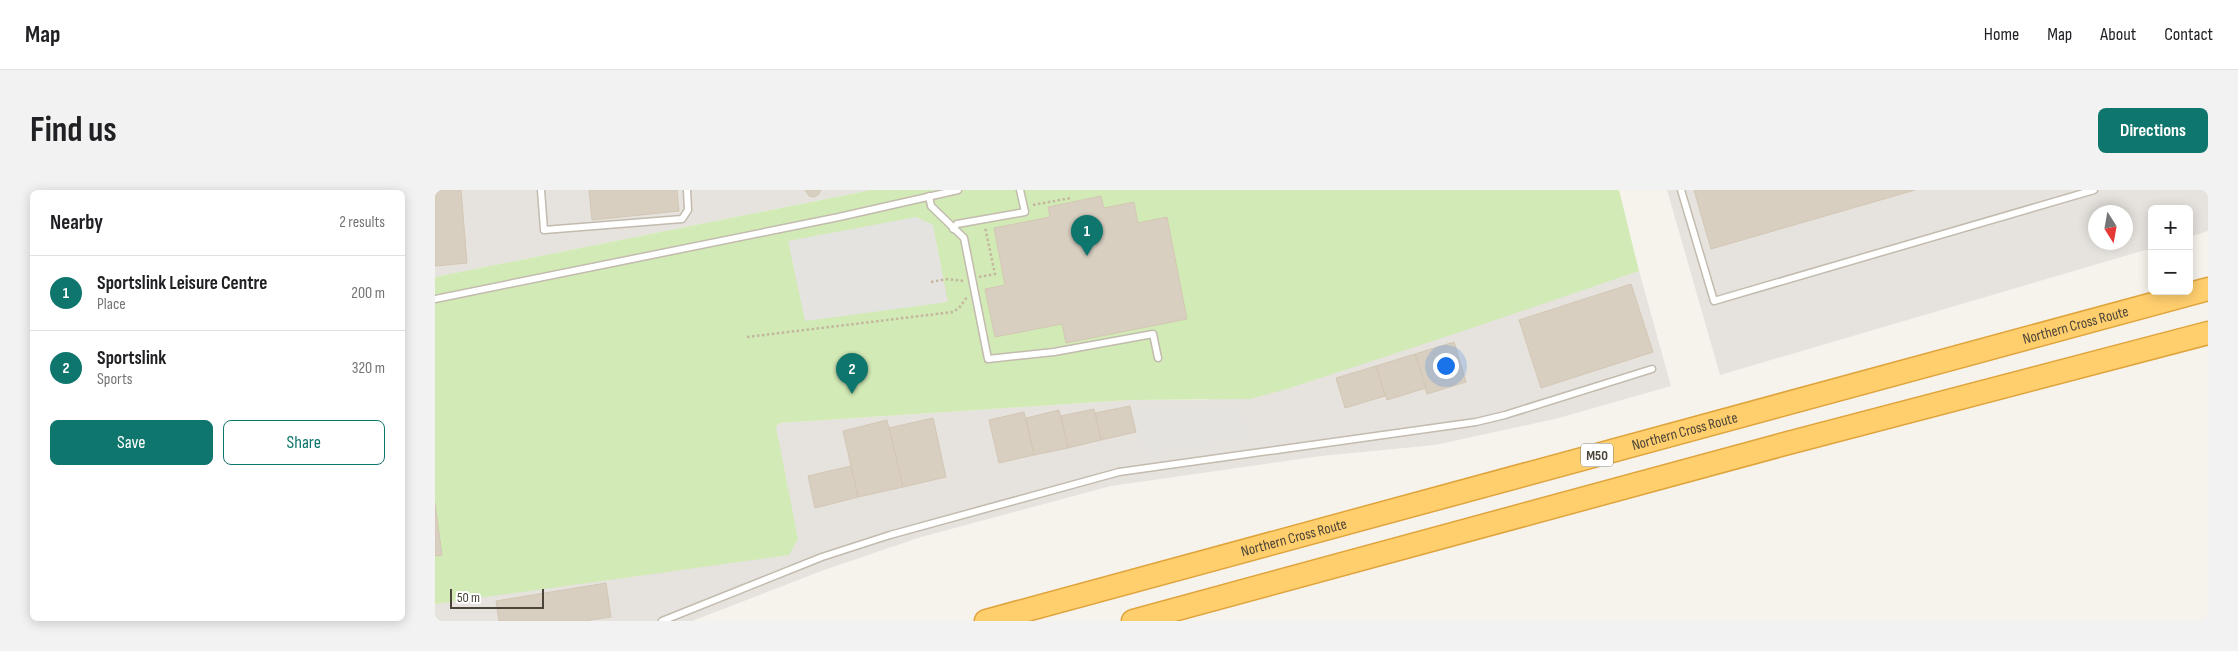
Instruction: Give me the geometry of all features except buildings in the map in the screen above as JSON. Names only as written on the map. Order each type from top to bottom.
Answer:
[{"type":"highway","name":"Northern Cross Route","points":[[986,621],[2208,289]]},
{"type":"highway","points":[[1133,621],[1777,446],[2208,333]]},
{"type":"lane","points":[[541,190],[544,230],[683,219],[689,210],[687,190]]},
{"type":"lane","points":[[435,299],[839,217],[958,190]]},
{"type":"lane","points":[[953,229],[957,224],[1025,212],[1020,190]]},
{"type":"lane","points":[[1681,190],[1714,301],[2094,190]]},
{"type":"lane","points":[[929,196],[931,206],[963,238],[988,359],[1054,352],[1153,334],[1158,358]]},
{"type":"lane","points":[[662,621],[822,557],[889,535],[1119,472],[1476,422],[1505,415],[1652,369]]},
{"type":"path","points":[[1024,207],[1071,198]]},
{"type":"path","points":[[747,337],[953,312],[959,308],[967,297],[964,281]]},
{"type":"shaded area","points":[[435,190],[871,190],[435,277]]},
{"type":"shaded area","points":[[1667,190],[2208,190],[2208,231],[2193,236],[2193,205],[2148,205],[2148,249],[1720,375]]},
{"type":"shaded area","points":[[916,217],[933,225],[948,302],[805,321],[788,241]]},
{"type":"shaded area","points":[[1639,271],[1671,386],[1555,419],[1435,445],[1321,456],[1111,486],[921,537],[824,570],[692,621],[435,621],[435,604],[520,591],[776,427],[779,423],[1129,400],[1205,400],[1287,389]]},
{"type":"shaded area","points":[[1238,407],[1248,436],[1150,453],[1133,433],[1131,410]]},
{"type":"green space","points":[[871,190],[1619,190],[1639,271],[1287,389],[1250,399],[1129,400],[779,423],[776,427],[798,539],[789,555],[435,604],[435,277]]},
{"type":"place","name":"Sportslink Leisure Centre","points":[[1087,256]]},
{"type":"place","name":"Sportslink","points":[[852,394]]}]
